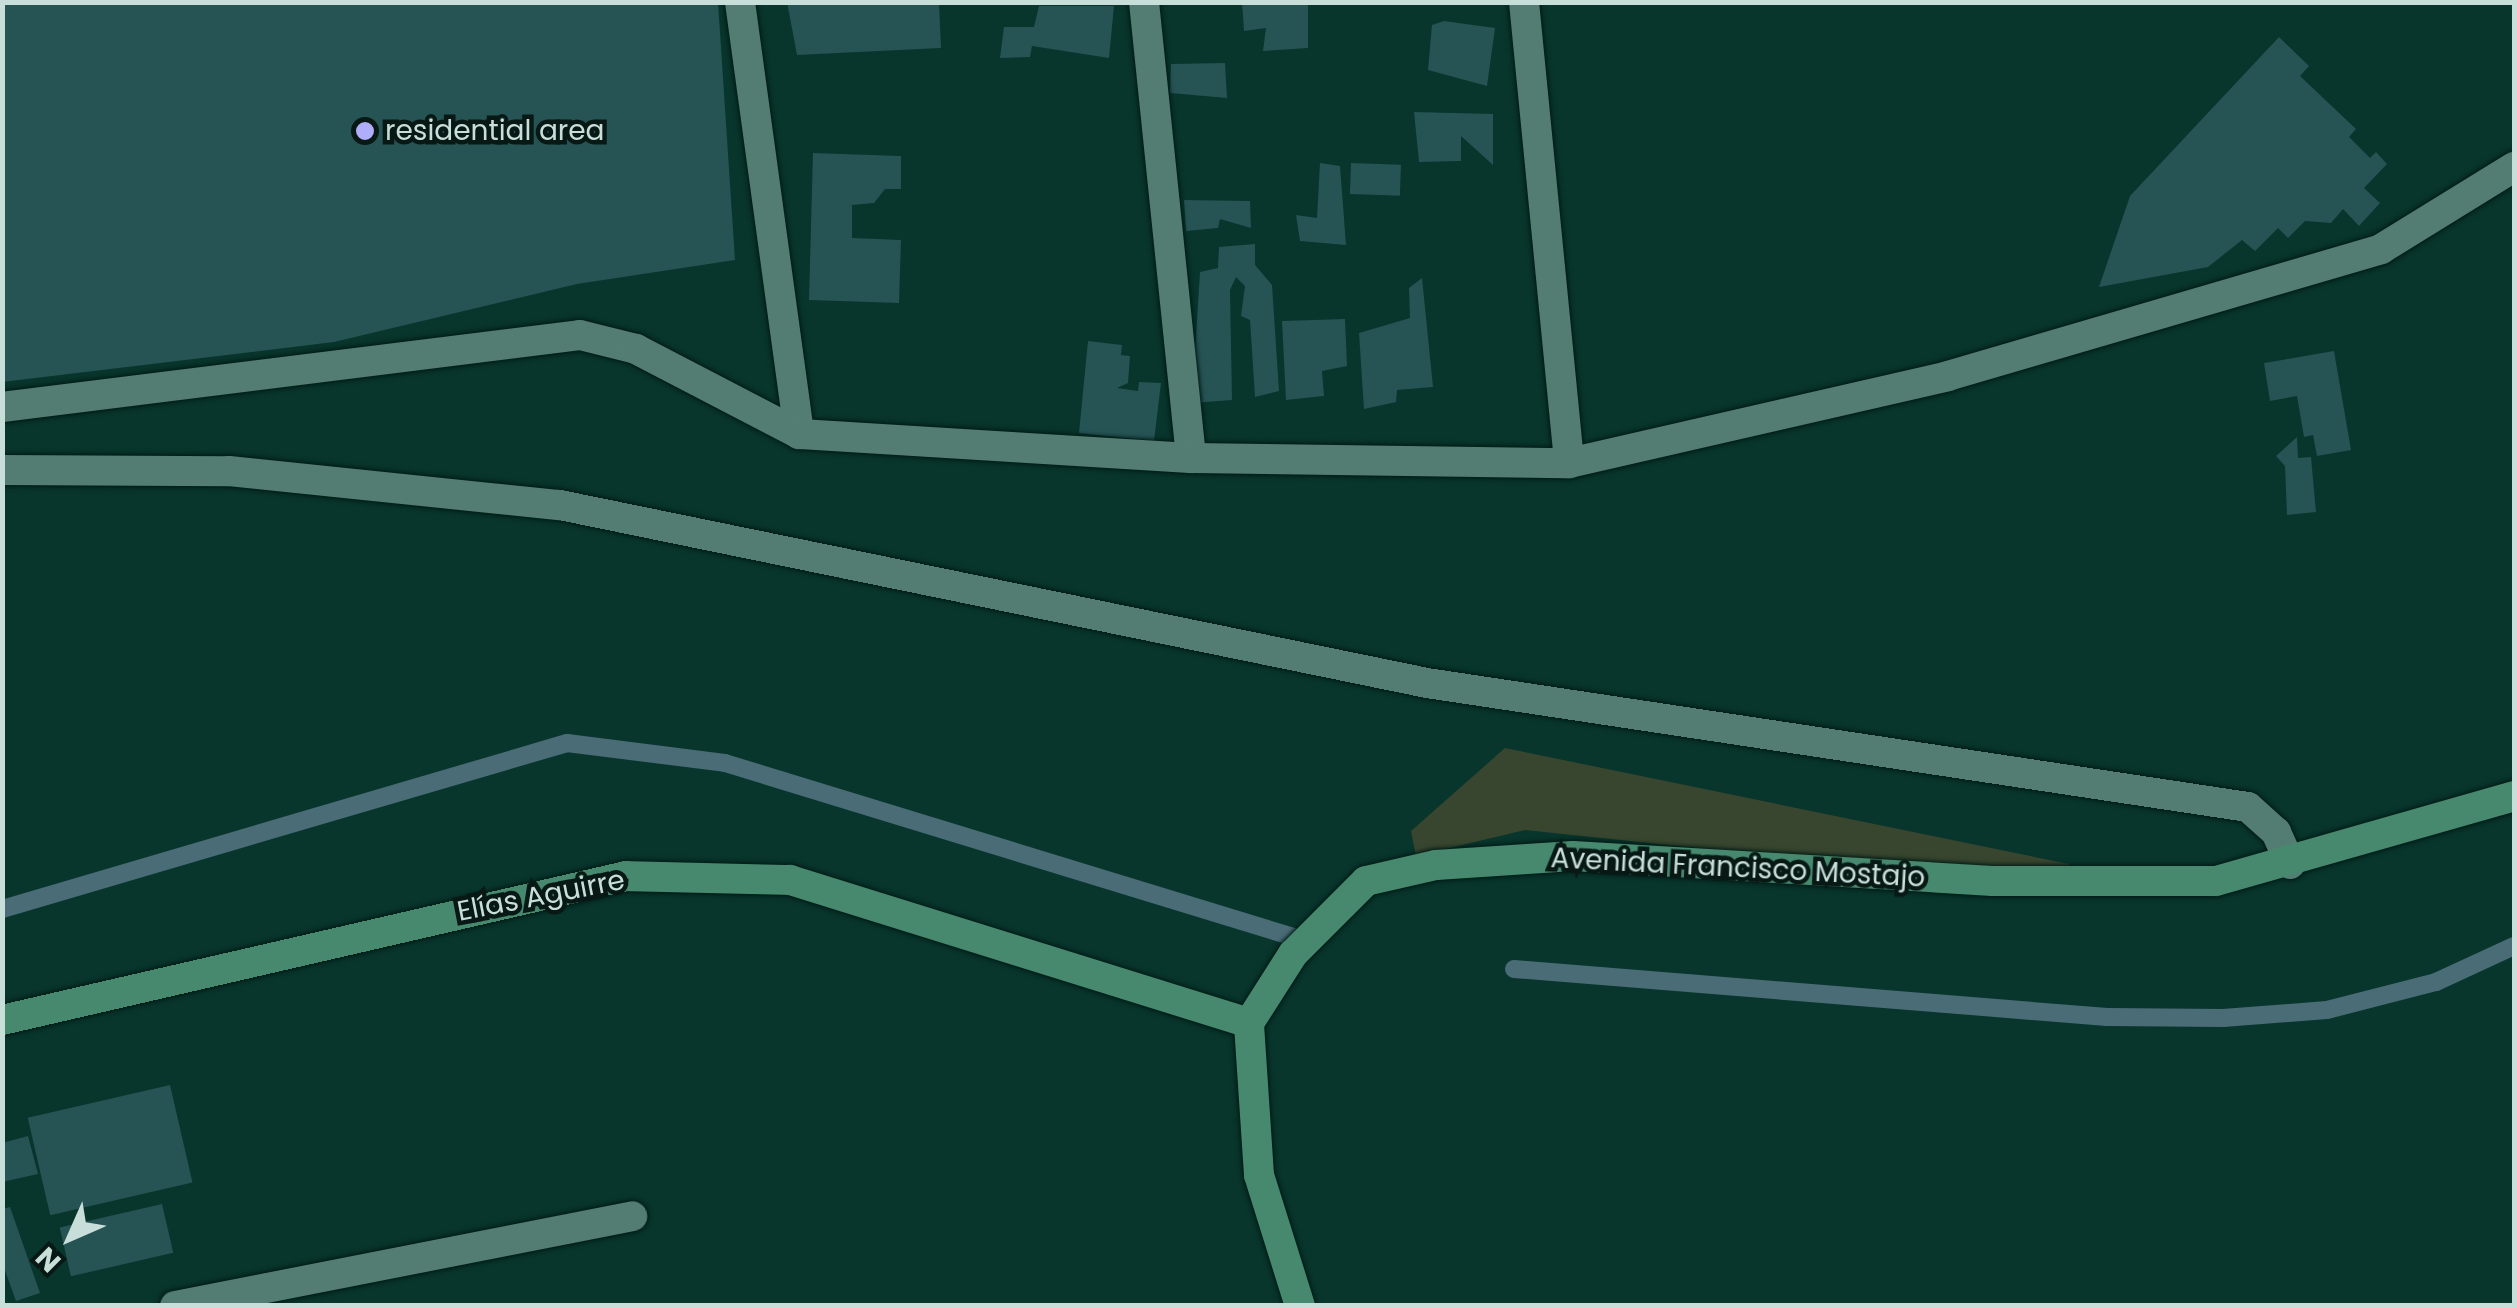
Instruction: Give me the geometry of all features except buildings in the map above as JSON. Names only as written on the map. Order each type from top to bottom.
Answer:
[{"type":"street","points":[[740,2],[799,434]]},
{"type":"street","points":[[1144,2],[1191,458]]},
{"type":"street","points":[[1524,2],[1569,464]]},
{"type":"street","points":[[2,407],[580,334],[636,349],[799,434],[1191,458],[1569,464],[1948,376],[2381,248],[2514,168]]},
{"type":"street","points":[[2,470],[230,470],[560,504],[1427,683],[2248,807],[2276,832],[2290,864]]},
{"type":"street","name":"Avenida Francisco Mostajo","points":[[1249,1023],[1294,954],[1366,881],[1436,865],[1573,856],[2100,884],[2216,881],[2290,864],[2514,796]]},
{"type":"street","name":"Elías Aguirre","points":[[2,1020],[626,876],[790,880],[1249,1023]]},
{"type":"street","points":[[1249,1023],[1258,1175],[1300,1306]]},
{"type":"street","points":[[175,1306],[632,1216]]},
{"type":"green space","points":[[1505,748],[2069,864],[2067,887],[1525,830],[1416,856],[1411,831]]},
{"type":"waterway","points":[[2,909],[567,743],[725,763],[1300,939]]},
{"type":"waterway","points":[[1514,969],[2107,1017],[2223,1018],[2327,1010],[2436,982],[2514,946]]},
{"type":"place","name":"residential area","points":[[365,131]]}]
